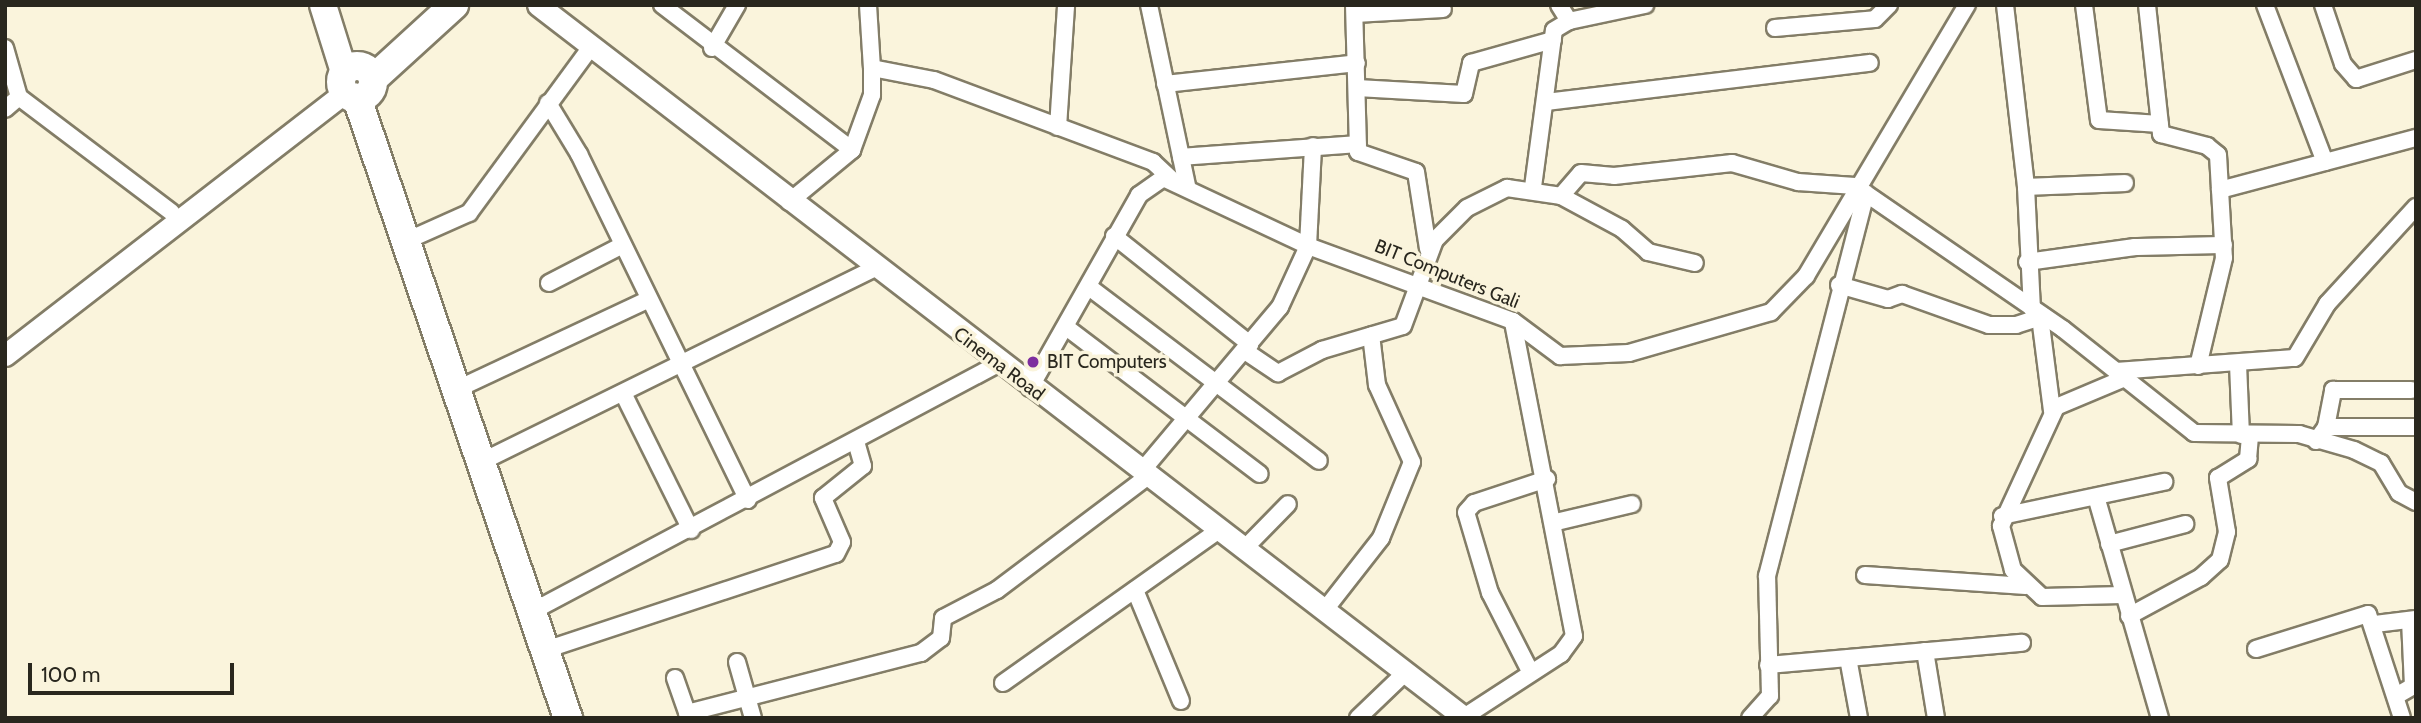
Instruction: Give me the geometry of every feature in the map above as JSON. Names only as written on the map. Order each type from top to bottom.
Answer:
[{"type":"highway","points":[[354,82],[432,5]]},
{"type":"highway","points":[[354,82],[454,5]]},
{"type":"highway","points":[[354,82],[455,390],[568,718]]},
{"type":"main road","points":[[323,5],[354,82]]},
{"type":"street","name":"Cinema Road","points":[[538,5],[874,269],[1464,717]]},
{"type":"street","points":[[662,5],[712,48],[852,150]]},
{"type":"street","points":[[712,48],[737,5]]},
{"type":"street","points":[[789,202],[852,150],[872,95],[868,5]]},
{"type":"street","points":[[1058,127],[1066,5]]},
{"type":"street","points":[[1030,388],[1089,287],[1114,236],[1147,186],[1180,183],[1181,157],[1149,5]]},
{"type":"street","points":[[1559,5],[1569,21]]},
{"type":"street","points":[[1533,187],[1557,26],[1569,21],[1646,5]]},
{"type":"street","points":[[1775,28],[1875,19],[1889,5]]},
{"type":"street","name":"BIT Computers Gali","points":[[872,68],[934,80],[1153,162],[1180,183],[1308,246],[1415,280],[1513,321],[1560,356],[1629,353],[1771,312],[1806,276],[1860,190],[1967,5]]},
{"type":"street","points":[[2005,5],[2026,187],[2027,262],[2039,314],[2052,411],[2002,516],[2003,546],[2026,586]]},
{"type":"street","points":[[2084,5],[2099,120],[2160,124]]},
{"type":"street","points":[[2147,5],[2160,124],[2165,139],[2215,149],[2224,244],[2198,366]]},
{"type":"street","points":[[2264,5],[2325,162]]},
{"type":"street","points":[[2323,5],[2343,64],[2356,79],[2416,60]]},
{"type":"street","points":[[1428,249],[1419,176],[1404,165],[1361,157],[1358,144],[1355,10],[1443,9]]},
{"type":"street","points":[[1357,88],[1464,94],[1471,63],[1553,40]]},
{"type":"street","points":[[406,240],[469,213],[591,47]]},
{"type":"street","points":[[5,48],[19,97],[171,212]]},
{"type":"street","points":[[1165,83],[1357,62]]},
{"type":"street","points":[[1546,102],[1870,63]]},
{"type":"street","points":[[5,339],[171,212],[354,82]]},
{"type":"street","points":[[5,355],[354,82]]},
{"type":"street","points":[[5,109],[19,97]]},
{"type":"street","points":[[548,103],[579,153],[647,300],[748,500]]},
{"type":"street","points":[[2220,190],[2416,138]]},
{"type":"street","points":[[1181,157],[1358,144]]},
{"type":"street","points":[[675,678],[688,715],[921,653],[941,638],[943,618],[996,590],[1144,474],[1186,419],[1280,307],[1308,246],[1313,146]]},
{"type":"street","points":[[1561,196],[1581,173],[1614,176],[1732,163],[1798,182],[1860,190],[2039,314],[2198,435],[2293,434],[2378,460],[2399,493],[2416,502]]},
{"type":"street","points":[[2026,187],[2125,183]]},
{"type":"street","points":[[1114,236],[1278,373],[1407,323],[1415,280],[1428,249],[1479,200],[1507,188],[1533,187],[1561,196],[1622,229],[1653,255],[1695,263]]},
{"type":"street","points":[[1750,718],[1770,696],[1767,576],[1860,190]]},
{"type":"street","points":[[2052,411],[2120,375],[2238,364],[2301,354],[2327,304],[2416,207]]},
{"type":"street","points":[[2027,262],[2135,247],[2224,244]]},
{"type":"street","points":[[550,283],[621,246]]},
{"type":"street","points":[[481,462],[874,269]]},
{"type":"street","points":[[1839,285],[1888,299],[1902,294],[1989,325],[2039,314]]},
{"type":"street","points":[[1089,287],[1215,385],[1319,461]]},
{"type":"street","points":[[455,390],[647,300]]},
{"type":"street","points":[[1464,717],[1530,671],[1568,649],[1574,636],[1556,522],[1513,321]]},
{"type":"street","points":[[1066,327],[1260,474]]},
{"type":"street","points":[[1324,611],[1381,538],[1412,462],[1377,385],[1371,335]]},
{"type":"street","points":[[533,611],[748,500],[999,364]]},
{"type":"street","points":[[2129,616],[2201,577],[2220,559],[2227,532],[2217,482],[2248,459],[2238,364]]},
{"type":"street","points":[[2316,441],[2326,427],[2333,390],[2411,390]]},
{"type":"street","points":[[623,393],[691,530]]},
{"type":"street","points":[[2326,427],[2416,427]]},
{"type":"street","points":[[545,650],[839,552],[842,542],[823,498],[863,466],[856,441]]},
{"type":"street","points":[[1530,671],[1493,602],[1466,512],[1474,503],[1547,479]]},
{"type":"street","points":[[2002,516],[2097,500],[2164,482]]},
{"type":"street","points":[[2097,500],[2122,596],[2160,718]]},
{"type":"street","points":[[1243,550],[1288,503]]},
{"type":"street","points":[[1556,522],[1632,504]]},
{"type":"street","points":[[2109,544],[2185,524]]},
{"type":"street","points":[[1003,683],[1218,531]]},
{"type":"street","points":[[1864,575],[2026,586],[2050,600],[2122,596]]},
{"type":"street","points":[[1135,590],[1181,701]]},
{"type":"street","points":[[2256,649],[2357,614],[2368,614],[2375,624],[2402,718]]},
{"type":"street","points":[[2375,624],[2413,620],[2413,686],[2396,696]]},
{"type":"street","points":[[1768,665],[2022,643]]},
{"type":"street","points":[[1925,651],[1936,718]]},
{"type":"street","points":[[1848,658],[1859,718]]},
{"type":"street","points":[[737,662],[753,718]]},
{"type":"street","points":[[1358,718],[1379,705],[1405,673]]},
{"type":"place","name":"BIT Computers","points":[[1033,362]]}]
